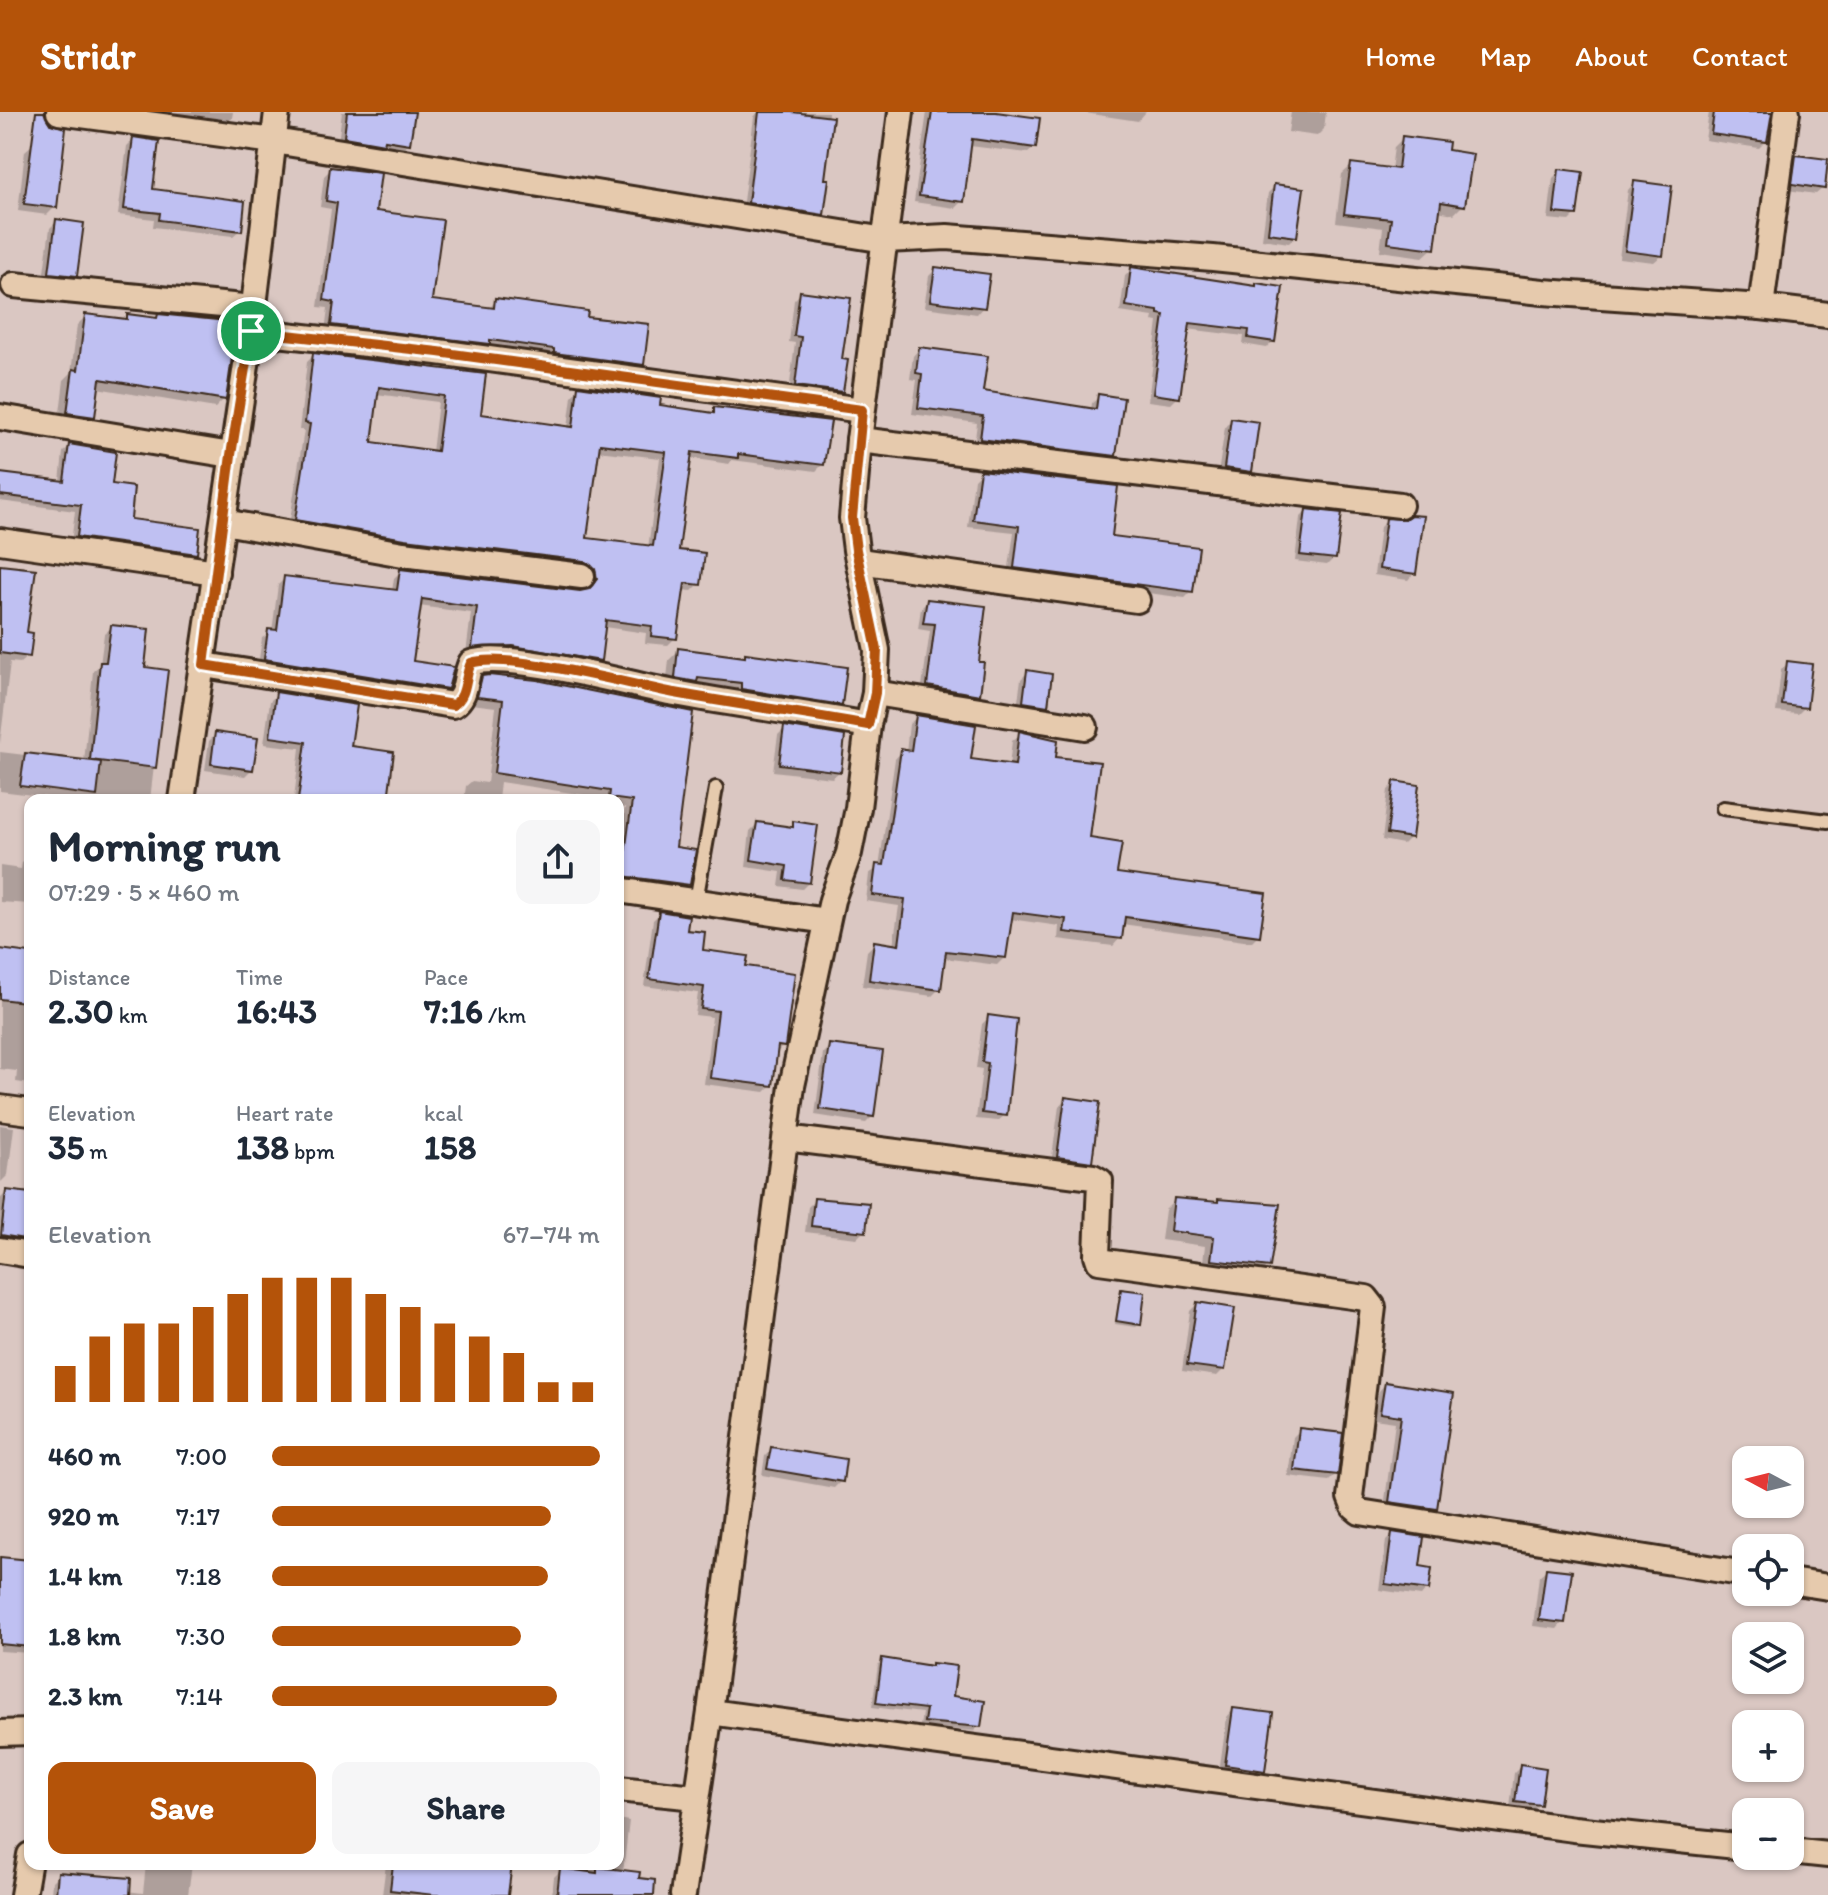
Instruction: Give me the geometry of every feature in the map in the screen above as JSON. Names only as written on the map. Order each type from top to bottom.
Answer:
[{"type":"street","points":[[59,112],[274,141],[885,240],[947,237],[1213,258],[1543,292],[1761,307],[1828,315]]},
{"type":"street","points":[[183,794],[252,319],[277,112]]},
{"type":"street","points":[[683,1895],[792,1086],[832,900],[849,853],[875,693],[877,650],[852,518],[862,410],[901,112]]},
{"type":"street","points":[[1761,307],[1787,112]]},
{"type":"street","points":[[14,285],[252,319],[438,352],[862,410]]},
{"type":"street","points":[[0,417],[231,455]]},
{"type":"street","points":[[859,440],[1400,505]]},
{"type":"street","points":[[224,522],[390,552],[582,576]]},
{"type":"street","points":[[0,541],[216,572]]},
{"type":"street","points":[[859,561],[1137,600]]},
{"type":"street","points":[[204,665],[453,705],[465,689],[466,672],[471,663],[481,659],[538,665],[676,693],[868,725]]},
{"type":"street","points":[[875,693],[1085,727]]},
{"type":"street","points":[[624,891],[827,921]]},
{"type":"street","points":[[0,1108],[24,1111]]},
{"type":"street","points":[[786,1138],[1089,1176],[1100,1181],[1099,1261],[1368,1300],[1373,1307],[1350,1497],[1360,1512],[1732,1572]]},
{"type":"street","points":[[0,1250],[24,1254]]},
{"type":"street","points":[[1804,1583],[1828,1587]]},
{"type":"street","points":[[710,1712],[1574,1829],[1732,1846]]},
{"type":"street","points":[[0,1733],[24,1732]]},
{"type":"street","points":[[624,1790],[696,1797]]},
{"type":"street","points":[[1804,1852],[1828,1855]]},
{"type":"street","points":[[23,1895],[27,1870]]},
{"type":"lane","points":[[696,901],[716,788]]},
{"type":"lane","points":[[1723,808],[1828,821]]},
{"type":"building","points":[[36,112],[44,112],[50,124],[66,128],[57,208],[24,204]]},
{"type":"building","points":[[347,112],[415,112],[410,144],[385,140],[384,144],[344,137]]},
{"type":"building","points":[[759,112],[833,117],[824,215],[748,203]]},
{"type":"building","points":[[932,112],[996,112],[1040,118],[1036,148],[972,139],[964,202],[919,196]]},
{"type":"building","points":[[1714,112],[1772,112],[1767,142],[1711,134]]},
{"type":"building","points":[[1402,136],[1449,142],[1448,150],[1473,154],[1465,206],[1441,202],[1435,249],[1388,243],[1391,219],[1344,214],[1351,163],[1398,169]]},
{"type":"building","points":[[133,137],[159,141],[153,189],[245,201],[242,231],[159,220],[160,213],[124,209]]},
{"type":"building","points":[[1796,155],[1828,159],[1825,189],[1792,184]]},
{"type":"building","points":[[330,167],[381,173],[376,211],[443,220],[432,300],[494,308],[495,298],[588,311],[587,317],[649,324],[644,365],[554,353],[554,349],[490,340],[490,344],[331,325],[334,302],[324,300],[337,203],[326,201]]},
{"type":"building","points":[[1559,169],[1583,172],[1577,215],[1554,213]]},
{"type":"building","points":[[1634,181],[1672,186],[1663,256],[1625,251]]},
{"type":"building","points":[[1274,184],[1304,188],[1297,237],[1268,233]]},
{"type":"building","points":[[56,219],[84,223],[77,276],[49,273]]},
{"type":"building","points":[[935,267],[990,274],[985,308],[930,301]]},
{"type":"building","points":[[1131,267],[1256,286],[1256,283],[1283,287],[1275,342],[1248,338],[1249,330],[1190,323],[1180,398],[1153,394],[1164,315],[1158,314],[1158,311],[1126,306]]},
{"type":"building","points":[[800,291],[851,298],[842,359],[848,360],[843,392],[795,386],[801,337],[794,336]]},
{"type":"building","points":[[85,314],[127,319],[127,314],[157,318],[158,314],[237,322],[226,400],[100,379],[95,417],[67,413],[73,369],[78,370]]},
{"type":"building","points":[[919,347],[988,356],[983,391],[1096,409],[1098,394],[1124,398],[1116,456],[980,439],[983,416],[918,408],[922,374],[916,373]]},
{"type":"building","points":[[313,353],[486,374],[481,414],[573,427],[578,386],[661,398],[660,405],[714,413],[714,407],[831,421],[824,465],[738,454],[738,458],[692,452],[679,550],[705,553],[701,585],[685,583],[677,639],[651,636],[652,626],[606,620],[601,661],[513,646],[472,648],[477,607],[422,599],[413,661],[454,667],[448,689],[264,659],[268,629],[277,630],[284,576],[397,590],[400,569],[580,591],[589,589],[597,579],[595,569],[584,561],[405,539],[295,520],[310,424],[305,423]],"holes":[[[379,387],[444,396],[437,451],[372,442]],[[600,444],[666,452],[653,546],[587,538]]]},
{"type":"building","points":[[1231,418],[1259,422],[1252,472],[1224,468]]},
{"type":"building","points":[[69,444],[116,452],[112,484],[134,487],[131,519],[200,528],[197,554],[77,537],[81,505],[0,495],[0,473],[64,481]]},
{"type":"building","points":[[980,470],[1118,486],[1112,536],[1199,547],[1193,592],[1014,568],[1019,526],[973,520]]},
{"type":"building","points":[[1306,509],[1342,513],[1336,559],[1300,555]]},
{"type":"building","points":[[1411,515],[1424,516],[1416,574],[1379,569],[1386,518],[1405,519]]},
{"type":"building","points":[[0,565],[36,569],[27,632],[33,633],[30,657],[0,653]]},
{"type":"building","points":[[927,599],[986,606],[979,662],[984,662],[980,695],[927,686],[935,624],[923,623]]},
{"type":"building","points":[[111,625],[149,629],[145,667],[168,670],[156,768],[90,760],[100,662],[106,662]]},
{"type":"building","points":[[678,648],[745,657],[745,653],[847,667],[842,705],[741,689],[741,683],[675,678]]},
{"type":"building","points":[[1787,661],[1812,664],[1807,708],[1782,705]]},
{"type":"building","points":[[1027,670],[1052,674],[1048,706],[1023,702]]},
{"type":"building","points":[[482,676],[537,680],[693,712],[676,847],[696,850],[690,885],[624,876],[632,801],[624,800],[624,794],[494,773],[503,700],[477,697]]},
{"type":"building","points":[[276,692],[357,705],[351,746],[394,752],[389,794],[299,794],[306,742],[270,737]]},
{"type":"building","points":[[916,715],[976,725],[971,759],[1015,765],[1019,731],[1058,740],[1056,757],[1100,762],[1090,838],[1122,843],[1117,873],[1266,893],[1260,936],[1125,917],[1122,939],[1064,932],[1066,919],[1013,912],[1006,958],[946,951],[941,990],[869,980],[874,941],[899,945],[905,899],[872,895],[876,864],[884,865],[901,749],[911,751]]},
{"type":"building","points":[[784,726],[845,736],[841,772],[779,764]]},
{"type":"building","points":[[215,732],[258,738],[253,770],[211,764]]},
{"type":"building","points":[[25,753],[101,762],[97,794],[20,786]]},
{"type":"building","points":[[1394,781],[1419,785],[1412,838],[1387,834]]},
{"type":"building","points":[[793,821],[818,825],[810,883],[785,880],[787,866],[751,860],[757,822],[793,827]]},
{"type":"building","points":[[659,911],[689,916],[687,930],[705,932],[703,950],[748,956],[746,966],[795,973],[785,1047],[778,1046],[773,1086],[710,1078],[718,1011],[701,1009],[704,987],[649,979]]},
{"type":"building","points":[[0,949],[24,952],[24,1002],[0,999]]},
{"type":"building","points":[[988,1015],[1017,1019],[1007,1116],[982,1113],[988,1063],[982,1062]]},
{"type":"building","points":[[829,1044],[883,1051],[874,1117],[820,1109]]},
{"type":"building","points":[[1065,1097],[1100,1102],[1092,1162],[1057,1157]]},
{"type":"building","points":[[6,1190],[24,1192],[24,1239],[1,1235]]},
{"type":"building","points":[[814,1198],[869,1203],[866,1232],[811,1226]]},
{"type":"building","points":[[1174,1198],[1280,1204],[1270,1267],[1211,1260],[1214,1237],[1170,1231]]},
{"type":"building","points":[[1121,1289],[1145,1292],[1141,1325],[1116,1321]]},
{"type":"building","points":[[1197,1302],[1235,1308],[1225,1370],[1187,1365]]},
{"type":"building","points":[[1385,1382],[1454,1393],[1437,1509],[1389,1502],[1401,1416],[1380,1413]]},
{"type":"building","points":[[1299,1428],[1343,1433],[1338,1475],[1294,1470]]},
{"type":"building","points":[[771,1447],[846,1459],[843,1482],[767,1469]]},
{"type":"building","points":[[1392,1532],[1424,1537],[1420,1566],[1432,1568],[1429,1590],[1385,1584]]},
{"type":"building","points":[[0,1557],[24,1559],[24,1646],[0,1644]]},
{"type":"building","points":[[1546,1568],[1572,1571],[1565,1623],[1539,1620]]},
{"type":"building","points":[[882,1658],[932,1666],[932,1663],[957,1666],[953,1696],[985,1701],[981,1727],[924,1722],[926,1709],[876,1703]]},
{"type":"building","points":[[1233,1708],[1273,1713],[1265,1771],[1225,1765]]},
{"type":"building","points":[[1520,1764],[1546,1768],[1541,1805],[1515,1802]]},
{"type":"building","points":[[392,1870],[511,1870],[508,1895],[434,1895],[390,1890]]},
{"type":"building","points":[[560,1870],[597,1873],[597,1870],[640,1872],[639,1878],[655,1880],[654,1895],[557,1895]]},
{"type":"building","points":[[58,1872],[131,1878],[130,1895],[56,1895]]},
{"type":"route","points":[[251,331],[438,352],[862,410],[852,518],[877,650],[875,693],[868,725],[676,693],[538,665],[481,659],[471,663],[466,672],[465,689],[453,705],[204,665],[231,455],[251,331]]}]
